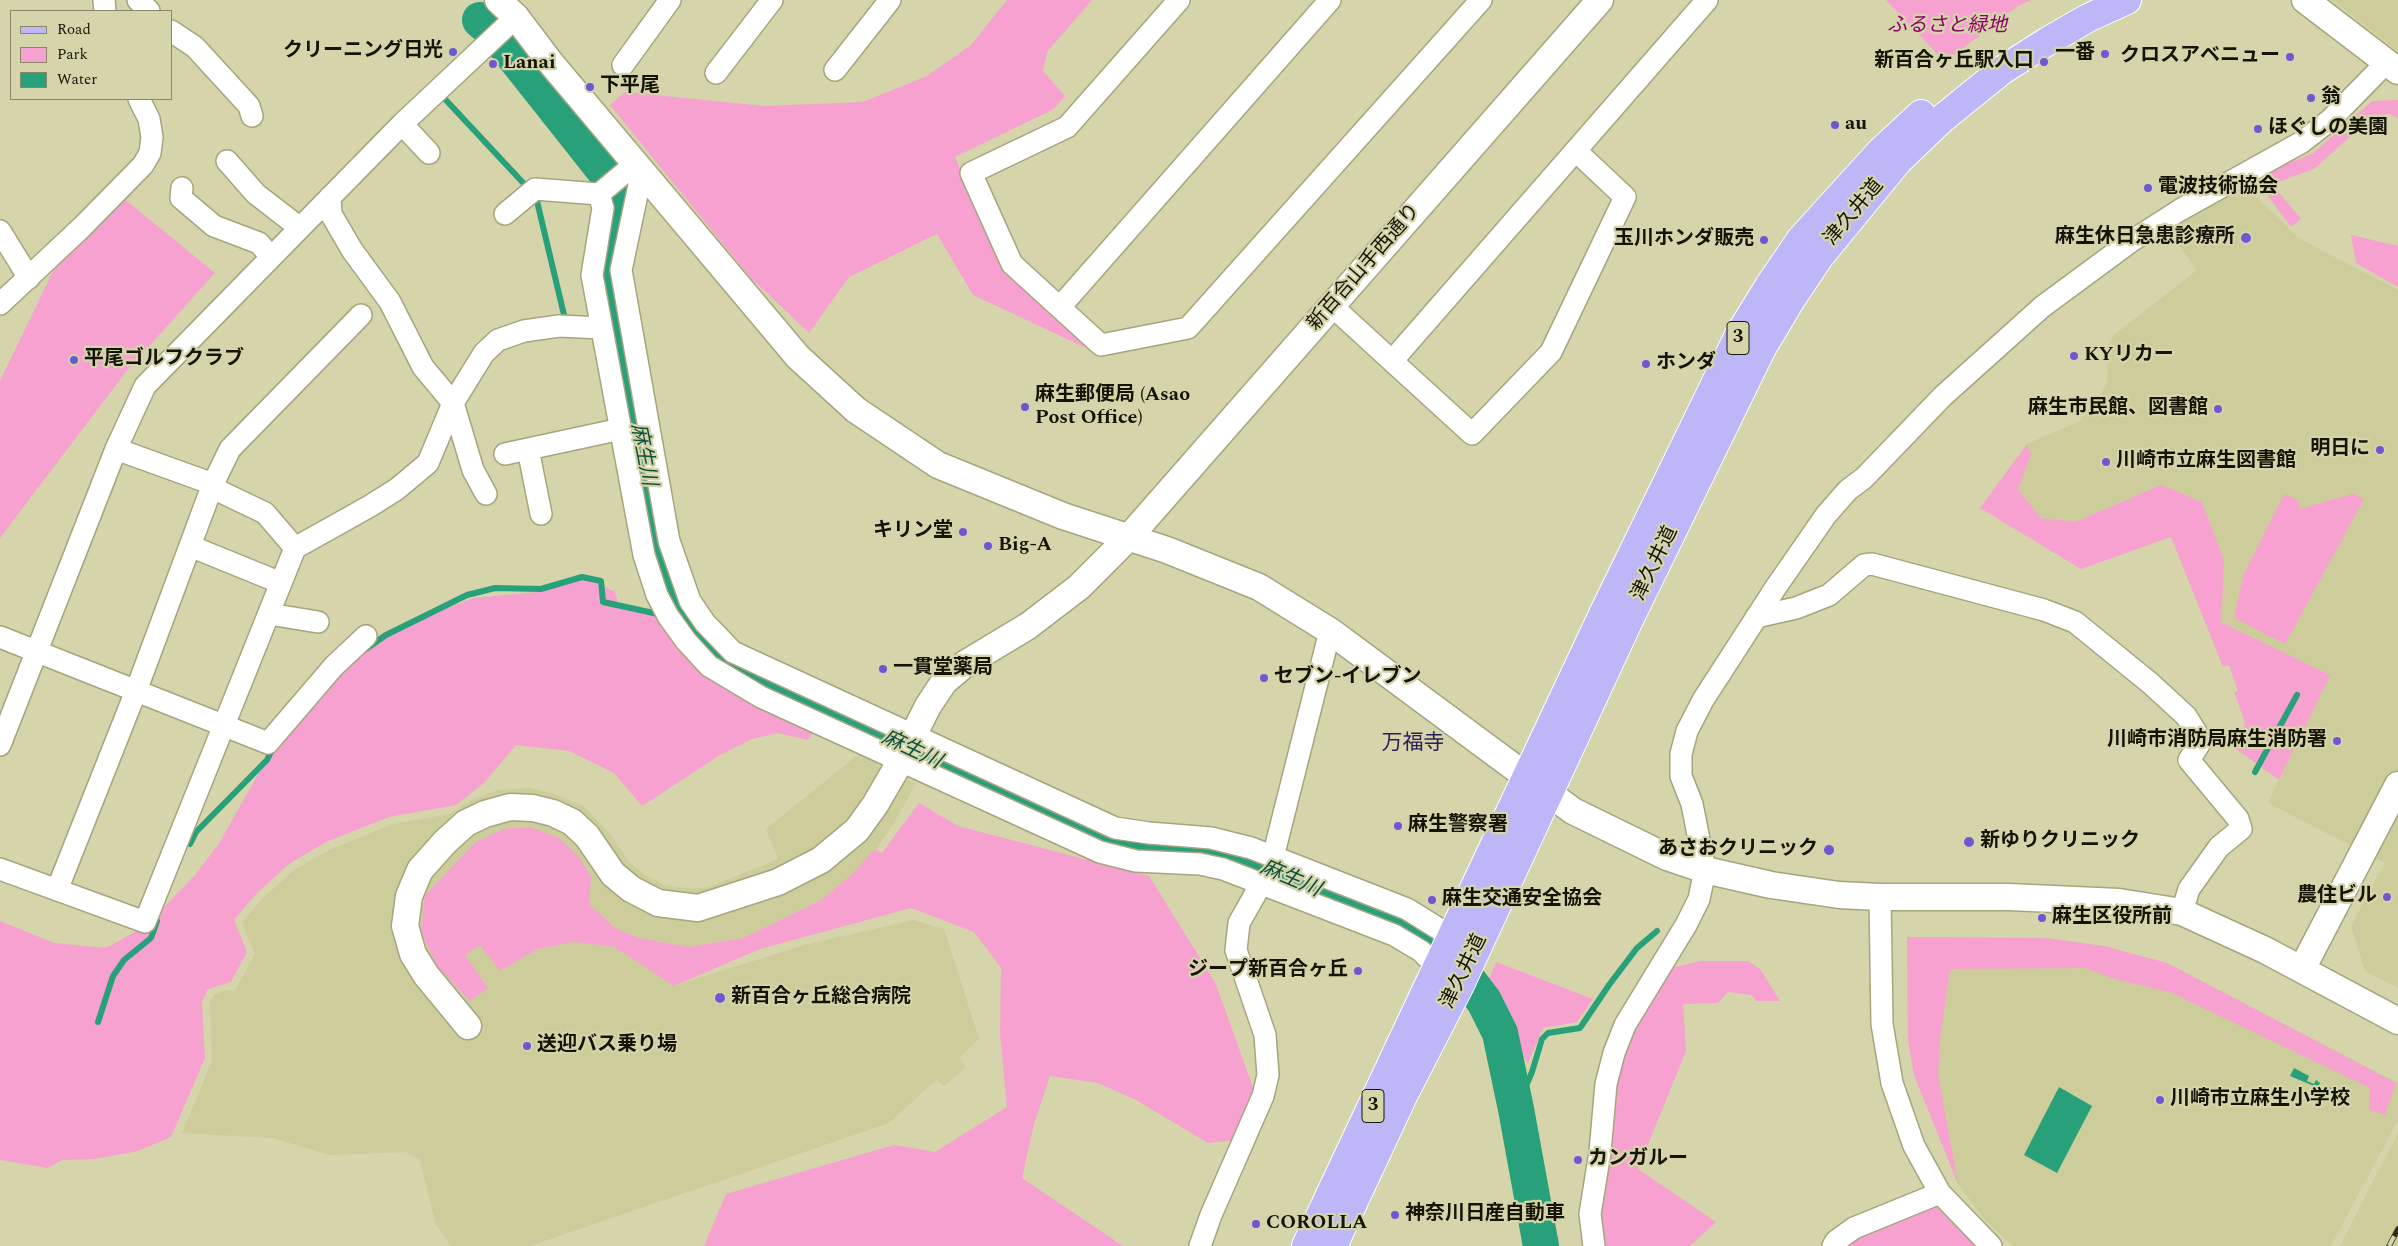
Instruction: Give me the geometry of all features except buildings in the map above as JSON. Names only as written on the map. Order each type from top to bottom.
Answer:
[{"type":"main road","name":"津久井道","points":[[1333,1246],[1404,1094],[1465,974],[1605,610],[1740,333],[1801,239],[1881,151],[1911,122],[1994,55],[2027,31],[2081,0]]},
{"type":"main road","name":"津久井道","points":[[1306,1246],[1445,954],[1628,622],[1762,348],[1790,301],[1820,256],[1898,162],[1971,94],[2001,71],[2048,41],[2088,18],[2127,0]]},
{"type":"street","points":[[138,0],[148,10]]},
{"type":"street","points":[[623,66],[670,0]]},
{"type":"street","points":[[716,73],[772,0]]},
{"type":"street","points":[[836,70],[890,0]]},
{"type":"street","points":[[1179,0],[1067,127],[972,173],[1012,264],[1101,345],[1188,328],[1480,0]]},
{"type":"street","points":[[1060,307],[1330,0]]},
{"type":"street","name":"新百合山手西通り","points":[[468,1026],[426,975],[413,954],[405,926],[409,896],[420,870],[444,842],[466,823],[484,814],[510,807],[533,808],[552,813],[572,822],[587,836],[614,874],[631,889],[658,903],[698,908],[778,882],[821,860],[857,830],[907,748],[928,706],[944,682],[965,664],[1028,626],[1079,587],[1130,536],[1600,0]]},
{"type":"street","points":[[1392,361],[1708,0]]},
{"type":"street","points":[[1594,1246],[1590,1214],[1600,1152],[1606,1084],[1614,1053],[1625,1025],[1686,925],[1698,899],[1705,870],[1692,804],[1681,776],[1681,754],[1687,731],[1703,700],[1756,617],[1826,515],[1848,490],[1864,478],[1943,396],[2035,313],[2130,242],[2180,210],[2302,142],[2392,68],[2305,0]]},
{"type":"street","points":[[0,745],[116,449],[145,386],[402,124],[507,9],[550,62],[621,179],[798,357],[856,410],[938,466],[1063,516],[1130,536],[1259,587],[1330,631],[1573,811],[1667,858],[1705,870],[1771,885],[1840,895],[1880,897],[2009,897],[2119,902],[2182,912],[2265,950],[2398,1021]]},
{"type":"street","points":[[172,32],[195,47],[249,106],[252,116]]},
{"type":"street","points":[[0,304],[30,278],[143,165],[150,153],[152,137],[149,119],[139,100]]},
{"type":"street","points":[[402,124],[429,153]]},
{"type":"street","points":[[1332,306],[1472,434],[1551,352],[1625,197],[1576,151]]},
{"type":"street","points":[[227,161],[256,194],[300,228]]},
{"type":"street","points":[[505,214],[535,189],[621,179]]},
{"type":"street","points":[[621,179],[603,208],[592,275],[644,555],[657,595],[686,641],[709,666],[761,697],[907,748],[1115,828],[1211,838],[1273,856],[1288,879],[1421,951],[1445,954]]},
{"type":"street","points":[[621,179],[621,270],[669,541],[690,601],[705,623],[733,652],[1100,852],[1136,861],[1200,864],[1223,869],[1261,884],[1288,879],[1407,909],[1445,954]]},
{"type":"street","points":[[182,188],[180,198],[214,226],[258,243],[271,257]]},
{"type":"street","points":[[330,197],[331,214],[352,250],[387,297],[422,367],[453,403],[473,470],[486,494]]},
{"type":"street","points":[[0,231],[30,278]]},
{"type":"street","points":[[57,890],[136,691],[213,484],[230,449],[361,314]]},
{"type":"street","points":[[0,870],[145,922],[296,548],[377,502],[428,463],[453,403],[484,353],[498,340],[524,331],[559,326],[602,328]]},
{"type":"street","points":[[505,454],[620,429]]},
{"type":"street","points":[[116,449],[213,484],[217,490],[265,513],[296,548]]},
{"type":"street","points":[[528,449],[541,514]]},
{"type":"street","points":[[190,546],[281,583]]},
{"type":"street","points":[[1756,617],[1796,608],[1829,595],[1864,565],[1872,564],[2044,610],[2075,622],[2150,683],[2186,716],[2196,732],[2200,743],[2189,760],[2238,820],[2241,829],[2219,847],[2189,889],[2182,912]]},
{"type":"street","points":[[269,614],[318,622]]},
{"type":"street","points":[[1273,856],[1330,631]]},
{"type":"street","points":[[0,637],[268,743],[334,666],[366,636]]},
{"type":"street","points":[[2302,969],[2398,785]]},
{"type":"street","points":[[1200,1246],[1210,1215],[1257,1112],[1268,1075],[1264,1035],[1236,950],[1239,923],[1261,884]]},
{"type":"street","points":[[1880,897],[1882,1024],[1892,1083],[1914,1146],[1940,1193],[1991,1246]]},
{"type":"street","points":[[1833,1246],[1836,1241],[1854,1228],[1940,1193]]},
{"type":"shaded area","points":[[2332,0],[2398,0],[2398,51]]},
{"type":"shaded area","points":[[2241,182],[2298,238],[2398,290],[2398,988],[2365,971],[2351,926],[2385,863],[2268,803],[2330,675],[2221,622],[2224,561],[2161,485],[2075,522],[2041,518],[2018,489],[2031,455],[2027,444],[2080,421],[2107,385],[2108,345],[2114,335],[2197,270],[2169,232],[2224,191]]},
{"type":"shaded area","name":"新百合ヶ丘総合病院","points":[[859,754],[871,757],[879,767],[916,784],[894,823],[876,849],[850,876],[820,901],[743,938],[689,947],[639,938],[615,928],[588,904],[591,877],[475,843],[452,868],[464,956],[480,945],[500,971],[538,949],[574,942],[614,947],[674,986],[804,945],[914,920],[944,929],[979,1039],[959,1058],[966,1067],[944,1086],[936,1080],[889,1123],[530,1246],[451,1246],[436,1225],[420,1160],[406,1152],[330,1155],[273,1138],[182,1133],[212,1061],[210,1001],[215,994],[227,990],[235,991],[255,954],[242,922],[262,899],[294,870],[329,850],[393,824],[450,814],[471,800],[498,790],[530,788],[552,793],[583,806],[610,834],[629,862],[642,873],[664,885],[694,889],[712,886],[778,859],[766,829]]},
{"type":"shaded area","name":"川崎市立麻生小学校","points":[[1907,937],[2048,938],[2104,946],[2167,963],[2398,1083],[2398,1120],[2331,1246],[2013,1246],[1986,1221],[1958,1184],[1914,1075],[1908,1040]]},
{"type":"shaded area","points":[[2398,1133],[2398,1246],[2340,1246]]},
{"type":"green space","points":[[1007,0],[1092,0],[1047,52],[1043,71],[1065,96],[1054,109],[955,157],[1003,271],[1101,355],[973,295],[937,234],[849,277],[809,333],[750,277],[610,105],[625,92],[764,106],[863,102],[927,76],[971,45]]},
{"type":"green space","name":"ふるさと緑地","points":[[1886,0],[2031,0],[2018,6],[1950,58],[1940,57]]},
{"type":"green space","points":[[2398,100],[2398,118],[2389,114],[2373,116],[2314,169],[2272,184],[2301,219],[2291,227],[2256,180],[2265,172],[2312,154],[2372,101]]},
{"type":"green space","name":"平尾ゴルフクラブ","points":[[122,197],[215,273],[125,373],[0,538],[0,381],[57,263],[63,260]]},
{"type":"green space","points":[[2351,235],[2398,246],[2398,287],[2356,263]]},
{"type":"green space","points":[[2027,444],[2031,455],[2018,489],[2041,518],[2075,522],[2161,485],[2202,502],[2224,561],[2221,622],[2330,675],[2279,780],[2236,749],[2242,736],[2245,722],[2234,692],[2238,691],[2229,665],[2223,667],[2171,537],[2081,569],[1980,508]]},
{"type":"green space","points":[[2284,494],[2298,500],[2300,509],[2353,494],[2364,499],[2285,644],[2234,618],[2244,574]]},
{"type":"green space","points":[[586,577],[615,592],[619,606],[655,616],[815,730],[808,740],[778,733],[752,739],[720,755],[642,806],[614,773],[569,751],[516,745],[484,783],[456,805],[389,817],[326,842],[289,864],[257,893],[234,920],[247,952],[231,982],[208,989],[202,1002],[205,1058],[171,1137],[138,1151],[95,1159],[62,1160],[48,1168],[0,1160],[0,921],[54,943],[106,948],[147,925],[195,875],[218,845],[273,748],[364,644],[390,629],[474,598],[537,592]]},
{"type":"green space","points":[[919,803],[958,826],[1149,876],[1215,982],[1255,1093],[1236,1140],[1208,1143],[1136,1100],[1098,1083],[1050,1076],[1034,1124],[1022,1178],[1123,1246],[704,1246],[726,1194],[894,1145],[935,1152],[1007,1107],[1000,1034],[1001,968],[974,932],[911,908],[760,949],[674,986],[614,947],[574,942],[538,949],[500,971],[480,945],[465,955],[488,988],[470,1001],[437,966],[421,932],[425,895],[475,843],[503,829],[530,827],[559,838],[578,856],[591,877],[589,904],[615,928],[639,938],[689,947],[743,938],[820,901],[850,876],[875,849],[882,853]]},
{"type":"green space","points":[[1907,937],[2045,938],[2104,946],[2167,963],[2396,1083],[2385,1115],[2369,1110],[2370,1088],[2172,993],[2115,979],[2085,968],[1950,969],[1940,1039],[1938,1075],[1958,1184],[1914,1075],[1908,1040]]},
{"type":"green space","points":[[1700,961],[1748,961],[1760,969],[1780,1001],[1756,1001],[1752,995],[1728,992],[1718,1003],[1683,1004],[1686,1051],[1638,1169],[1716,1222],[1690,1246],[1600,1246],[1597,1230],[1617,1060],[1664,970]]},
{"type":"green space","points":[[1496,962],[1593,999],[1577,1022],[1543,1028],[1528,1063],[1520,1051],[1509,1015],[1489,979]]},
{"type":"green space","points":[[1938,1204],[1975,1246],[1849,1246],[1858,1237]]},
{"type":"water","points":[[2294,1068],[2309,1076],[2307,1081],[2314,1084],[2316,1080],[2320,1083],[2317,1089],[2324,1092],[2327,1086],[2338,1091],[2336,1095],[2327,1091],[2325,1095],[2313,1089],[2314,1086],[2290,1076]]},
{"type":"water","points":[[2059,1087],[2092,1106],[2057,1173],[2024,1155]]},
{"type":"waterway","name":"麻生川","points":[[480,20],[497,35],[619,189],[621,201],[607,275],[666,582],[694,632],[712,649],[767,685],[1099,839],[1146,851],[1172,853],[1204,851],[1240,859],[1419,935],[1452,959],[1484,1001],[1500,1033],[1541,1246]]},
{"type":"waterway","points":[[444,98],[527,187]]},
{"type":"waterway","points":[[536,197],[565,319]]},
{"type":"waterway","points":[[366,649],[386,635],[467,595],[495,588],[541,589],[582,577],[601,581],[603,602],[658,614]]},
{"type":"waterway","points":[[2255,772],[2297,695]]},
{"type":"waterway","points":[[190,844],[196,832],[267,760],[274,746]]},
{"type":"waterway","points":[[98,1022],[113,976],[124,960],[151,938],[157,921]]},
{"type":"waterway","points":[[1516,1109],[1532,1072],[1542,1039],[1548,1033],[1580,1028],[1637,948],[1657,931]]},
{"type":"railway","points":[[2389,1246],[2398,1229]]},
{"type":"place","name":"クリーニング日光","points":[[453,52]]},
{"type":"place","name":"一番","points":[[2105,54]]},
{"type":"place","name":"クロスアベニュー","points":[[2290,57]]},
{"type":"place","name":"新百合ヶ丘駅入口","points":[[2044,62]]},
{"type":"place","name":"Lanai","points":[[493,64]]},
{"type":"place","name":"下平尾","points":[[590,87]]},
{"type":"place","name":"翁","points":[[2311,98]]},
{"type":"place","name":"au","points":[[1835,125]]},
{"type":"place","name":"ほぐしの美園","points":[[2258,129]]},
{"type":"place","name":"電波技術協会","points":[[2148,188]]},
{"type":"place","name":"麻生休日急患診療所","points":[[2246,238]]},
{"type":"place","name":"玉川ホンダ販売","points":[[1764,240]]},
{"type":"place","name":"KYリカー","points":[[2074,356]]},
{"type":"place","name":"平尾ゴルフクラブ","points":[[74,360]]},
{"type":"place","name":"ホンダ","points":[[1646,364]]},
{"type":"place","name":"麻生郵便局 (Asao Post Office)","points":[[1025,407]]},
{"type":"place","name":"麻生市民館、図書館","points":[[2218,409]]},
{"type":"place","name":"明日に","points":[[2380,450]]},
{"type":"place","name":"川崎市立麻生図書館","points":[[2106,462]]},
{"type":"place","name":"キリン堂","points":[[963,532]]},
{"type":"place","name":"Big-A","points":[[988,546]]},
{"type":"place","name":"一貫堂薬局","points":[[883,669]]},
{"type":"place","name":"セブン-イレブン","points":[[1264,678]]},
{"type":"place","name":"川崎市消防局麻生消防署","points":[[2337,741]]},
{"type":"place","name":"麻生警察署","points":[[1398,826]]},
{"type":"place","name":"新ゆりクリニック","points":[[1969,842]]},
{"type":"place","name":"あさおクリニック","points":[[1829,850]]},
{"type":"place","name":"農住ビル","points":[[2387,897]]},
{"type":"place","name":"麻生交通安全協会","points":[[1432,900]]},
{"type":"place","name":"麻生区役所前","points":[[2042,918]]},
{"type":"place","name":"ジープ新百合ヶ丘","points":[[1358,971]]},
{"type":"place","name":"新百合ヶ丘総合病院","points":[[720,998]]},
{"type":"place","name":"送迎バス乗り場","points":[[527,1046]]},
{"type":"place","name":"川崎市立麻生小学校","points":[[2160,1100]]},
{"type":"place","name":"カンガルー","points":[[1578,1160]]},
{"type":"place","name":"神奈川日産自動車","points":[[1395,1215]]},
{"type":"place","name":"COROLLA","points":[[1256,1224]]},
{"type":"district","name":"万福寺","points":[[1413,745]]}]
